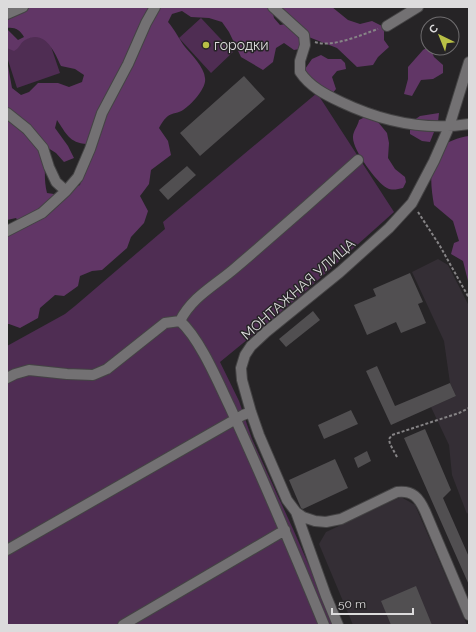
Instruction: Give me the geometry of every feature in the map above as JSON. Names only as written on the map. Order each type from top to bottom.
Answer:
[{"type":"street","points":[[11,11],[23,7]]},
{"type":"street","points":[[7,231],[42,213],[78,178],[90,149],[102,113],[128,64],[146,23],[155,7]]},
{"type":"street","points":[[273,7],[304,35],[305,46],[299,66],[300,72],[308,82],[329,96],[356,109],[395,122],[448,127],[469,124]]},
{"type":"street","points":[[386,26],[418,7]]},
{"type":"street","name":"МОНТАЖНАЯ УЛИЦА","points":[[338,625],[296,512],[287,500],[259,435],[242,380],[241,368],[245,355],[251,346],[340,272],[389,228],[412,203],[434,161],[448,127],[468,68]]},
{"type":"street","points":[[7,113],[28,129],[43,148],[48,167],[56,182],[66,191]]},
{"type":"street","points":[[180,321],[185,311],[195,299],[228,274],[358,160]]},
{"type":"street","points":[[7,378],[29,370],[93,375],[107,369],[165,323],[180,321]]},
{"type":"street","points":[[180,321],[185,326],[206,359],[236,420],[285,530],[324,625]]},
{"type":"street","points":[[7,550],[251,412]]},
{"type":"street","points":[[296,512],[315,521],[326,522],[341,519],[397,492],[406,491],[413,494],[425,511],[469,615]]},
{"type":"street","points":[[123,625],[285,530]]},
{"type":"path","points":[[304,35],[316,43],[329,43],[359,36],[386,26]]},
{"type":"path","points":[[412,203],[440,246],[469,298]]},
{"type":"path","points":[[397,457],[390,444],[389,439],[392,435],[459,413],[469,408]]},
{"type":"shaded area","points":[[18,7],[270,7],[274,18],[280,25],[291,23],[279,7],[332,7],[348,20],[360,24],[372,21],[384,27],[384,40],[389,47],[378,57],[373,65],[357,67],[337,48],[306,36],[305,48],[294,50],[284,43],[276,48],[273,62],[263,70],[241,57],[229,32],[222,22],[209,18],[191,17],[182,11],[172,14],[168,22],[185,47],[200,65],[204,74],[205,82],[204,87],[198,96],[186,108],[168,116],[159,128],[168,141],[171,155],[151,170],[149,184],[140,196],[148,211],[144,223],[131,237],[127,248],[102,270],[92,271],[80,276],[78,286],[64,296],[55,295],[40,308],[38,318],[20,328],[7,324],[7,236],[12,229],[20,224],[16,218],[7,220],[7,60],[12,88],[21,95],[29,92],[38,83],[58,83],[69,87],[82,82],[84,75],[75,69],[61,66],[52,48],[43,39],[38,37],[32,37],[25,40],[14,51],[7,48],[7,29],[18,40],[24,37],[21,32],[12,28],[7,28],[7,15]],"holes":[[[57,120],[72,139],[76,142],[87,144],[86,162],[80,185],[71,189],[60,198],[54,194],[47,193],[45,181],[45,146],[56,153],[64,162],[74,158],[68,146],[55,128]]]},
{"type":"shaded area","name":"городки","points":[[201,18],[233,52],[211,73],[179,38]]},
{"type":"shaded area","points":[[46,32],[60,73],[17,88],[7,57],[7,45]]},
{"type":"shaded area","points":[[420,53],[420,56],[434,56],[443,65],[443,73],[433,79],[421,80],[412,96],[404,94],[408,79],[408,67]]},
{"type":"shaded area","points":[[321,55],[328,59],[341,59],[345,63],[346,69],[337,71],[332,77],[336,89],[331,95],[324,93],[318,83],[310,78],[305,69],[312,59]]},
{"type":"shaded area","points":[[317,93],[394,212],[299,297],[220,362],[239,401],[252,439],[335,625],[7,625],[7,346],[65,314],[75,306],[165,229],[163,222]]},
{"type":"shaded area","points":[[439,113],[438,122],[430,142],[422,141],[410,134],[410,123],[420,116]]},
{"type":"shaded area","points":[[375,114],[378,122],[387,133],[389,143],[388,158],[395,169],[405,177],[406,182],[403,188],[395,190],[387,188],[383,185],[377,180],[356,149],[353,135],[359,120]]},
{"type":"shaded area","points":[[469,136],[469,285],[463,261],[451,254],[454,243],[459,241],[453,221],[434,205],[431,177],[433,163],[441,147],[452,140]]},
{"type":"shaded area","points":[[438,259],[448,265],[469,306],[469,511],[467,514],[452,475],[449,445],[431,407],[456,396],[450,383],[444,341],[412,272]]},
{"type":"shaded area","points":[[401,497],[415,505],[467,625],[353,625],[319,544],[326,532]]},
{"type":"building","points":[[244,76],[265,99],[200,156],[180,133]]},
{"type":"building","points":[[187,166],[196,175],[168,200],[159,190]]},
{"type":"building","points":[[410,273],[423,302],[418,304],[426,323],[401,333],[396,322],[367,335],[354,305],[376,296],[373,289]]},
{"type":"building","points":[[313,311],[320,320],[286,347],[279,339]]},
{"type":"building","points":[[377,366],[395,406],[450,383],[456,396],[391,425],[366,371]]},
{"type":"building","points":[[351,410],[358,424],[324,439],[318,425]]},
{"type":"building","points":[[425,429],[451,490],[443,498],[469,557],[469,585],[404,438]]},
{"type":"building","points":[[367,451],[371,461],[358,468],[354,458]]},
{"type":"building","points":[[335,459],[348,488],[303,509],[301,508],[289,480]]},
{"type":"building","points":[[416,586],[432,625],[391,625],[381,601]]},
{"type":"place","name":"городки","points":[[206,45]]}]
